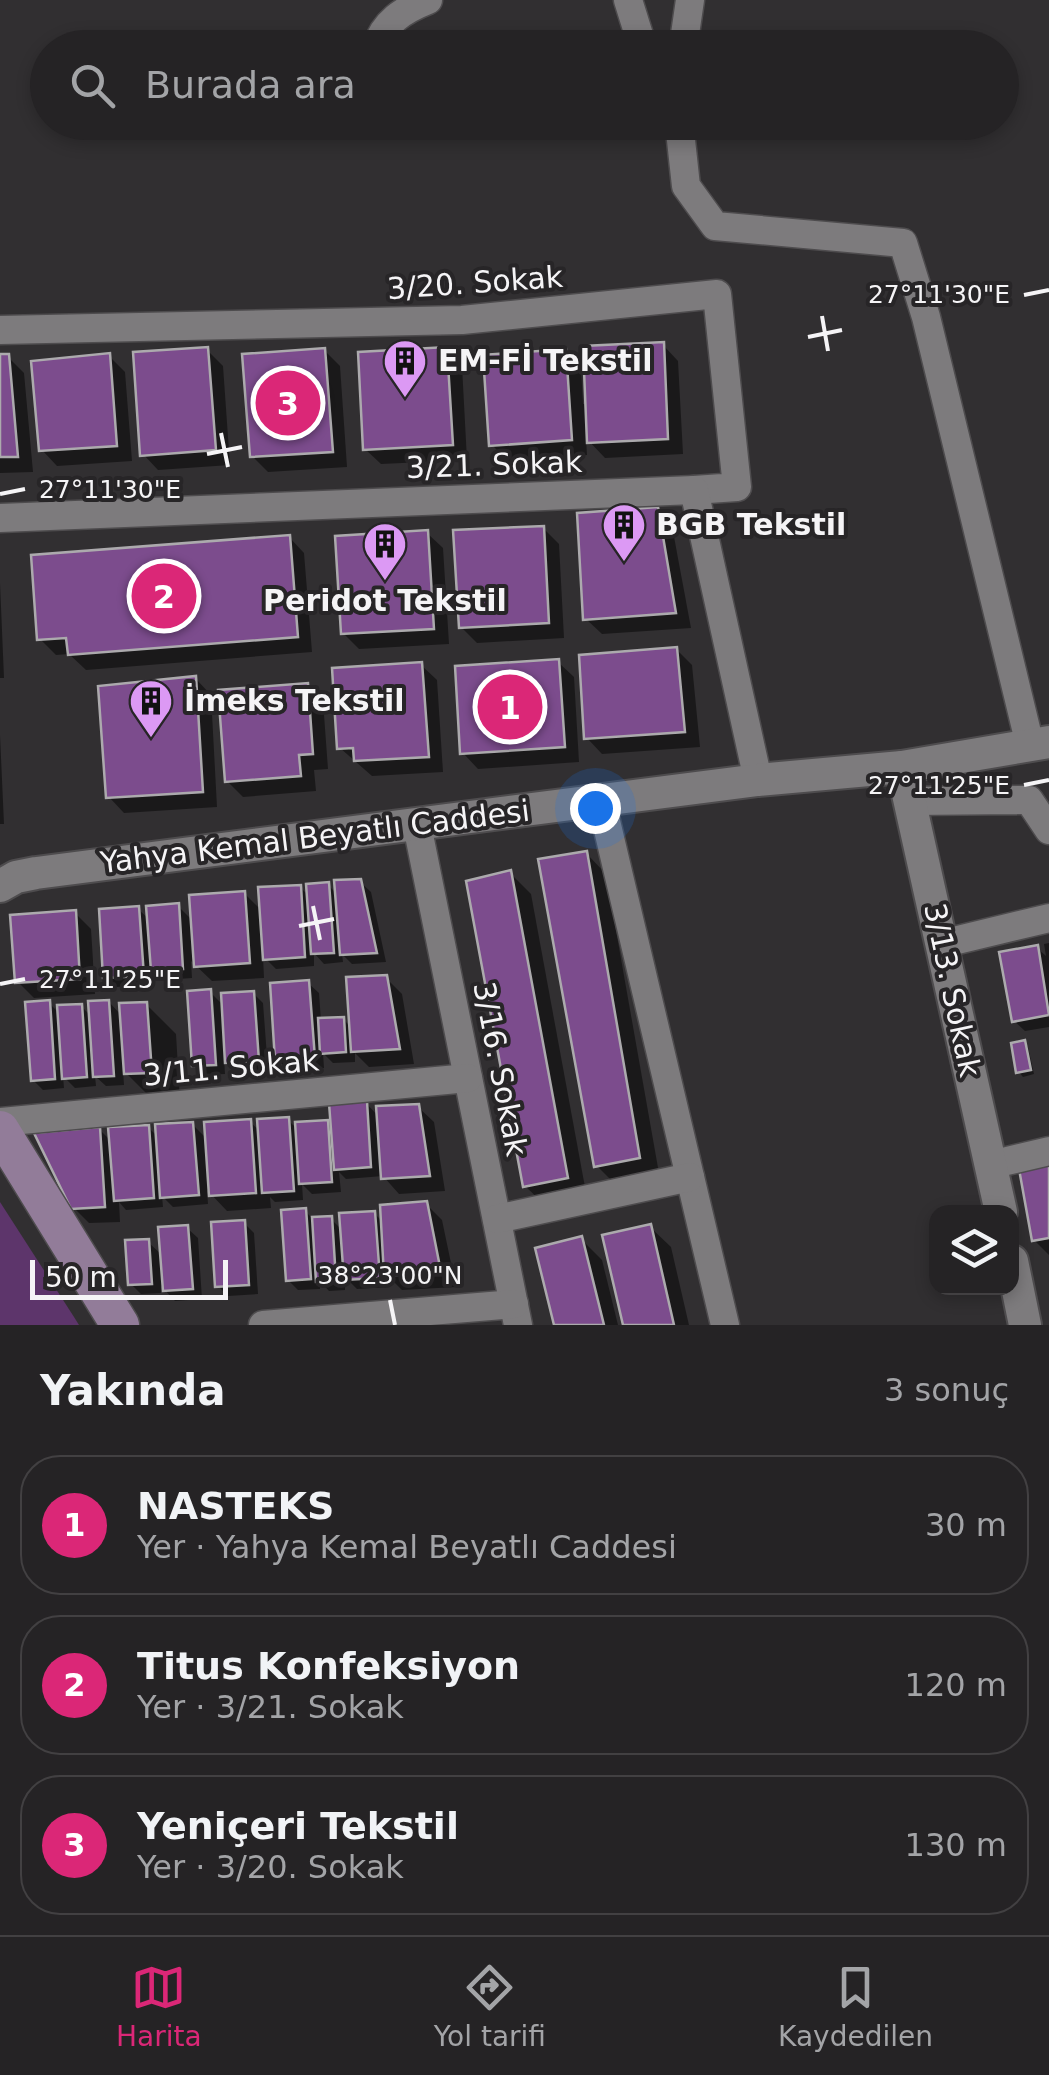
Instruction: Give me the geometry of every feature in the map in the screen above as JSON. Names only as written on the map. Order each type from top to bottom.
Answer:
[{"type":"main road","points":[[0,1130],[120,1325]]},
{"type":"street","points":[[381,30],[409,8],[428,0]]},
{"type":"street","points":[[628,0],[637,30]]},
{"type":"street","points":[[686,30],[690,0]]},
{"type":"street","points":[[680,140],[686,186],[715,226],[902,243],[926,317],[1039,743]]},
{"type":"street","name":"3/20. Sokak","points":[[0,330],[462,320],[717,294],[738,487],[694,490]]},
{"type":"street","points":[[694,490],[758,780]]},
{"type":"street","name":"3/21. Sokak","points":[[0,518],[694,490]]},
{"type":"street","name":"Yahya Kemal Beyatlı Caddesi","points":[[0,886],[16,876],[36,873],[758,780],[902,767],[1039,743]]},
{"type":"street","name":"3/13. Sokak","points":[[902,767],[999,1205]]},
{"type":"street","points":[[600,800],[725,1325]]},
{"type":"street","points":[[910,800],[1029,800],[1049,830]]},
{"type":"street","name":"3/16. Sokak","points":[[417,825],[516,1315]]},
{"type":"street","points":[[942,944],[1049,918]]},
{"type":"street","name":"3/11. Sokak","points":[[0,1122],[468,1078]]},
{"type":"street","points":[[990,1165],[1049,1151]]},
{"type":"street","points":[[497,1219],[690,1176]]},
{"type":"street","points":[[1019,1294],[1026,1325]]},
{"type":"street","points":[[263,1325],[516,1315]]},
{"type":"shaded area","points":[[0,1202],[74,1317],[79,1325],[0,1325]]},
{"type":"building","points":[[664,342],[668,439],[587,443],[583,346]]},
{"type":"building","points":[[208,347],[216,450],[140,456],[133,352]]},
{"type":"building","name":"EM-Fİ Tekstil","points":[[447,347],[453,445],[363,450],[358,352]]},
{"type":"building","points":[[325,348],[333,452],[250,457],[242,354]]},
{"type":"building","points":[[566,349],[572,440],[489,446],[483,355]]},
{"type":"building","points":[[110,353],[117,446],[39,451],[31,361]]},
{"type":"building","points":[[0,354],[9,354],[18,457],[0,457]]},
{"type":"building","name":"BGB Tekstil","points":[[658,507],[676,613],[583,620],[577,513]]},
{"type":"building","points":[[544,526],[549,623],[459,628],[453,530]]},
{"type":"building","name":"Peridot Tekstil","points":[[428,530],[434,629],[341,634],[335,536]]},
{"type":"building","points":[[290,535],[298,637],[68,655],[66,638],[37,640],[31,555]]},
{"type":"building","points":[[677,647],[685,732],[584,739],[579,655]]},
{"type":"building","points":[[559,659],[565,747],[460,754],[455,666]]},
{"type":"building","points":[[422,662],[429,757],[354,761],[353,748],[337,749],[332,668]]},
{"type":"building","name":"İmeks Tekstil","points":[[196,676],[203,792],[106,798],[98,686]]},
{"type":"building","points":[[308,683],[313,754],[299,755],[301,776],[225,782],[218,690]]},
{"type":"building","points":[[587,851],[640,1158],[594,1167],[538,859]]},
{"type":"building","points":[[511,870],[568,1178],[523,1187],[466,881]]},
{"type":"building","points":[[361,879],[377,953],[340,955],[334,880]]},
{"type":"building","points":[[329,882],[334,953],[311,954],[306,884]]},
{"type":"building","points":[[301,885],[305,957],[263,960],[258,887]]},
{"type":"building","points":[[245,891],[250,963],[194,967],[189,895]]},
{"type":"building","points":[[179,903],[183,969],[151,971],[146,906]]},
{"type":"building","points":[[139,906],[144,976],[103,978],[99,909]]},
{"type":"building","points":[[76,910],[80,979],[15,983],[10,915]]},
{"type":"building","points":[[1038,945],[1049,1015],[1012,1022],[999,952]]},
{"type":"building","points":[[387,975],[400,1049],[351,1052],[346,977]]},
{"type":"building","points":[[309,980],[315,1058],[275,1061],[270,983]]},
{"type":"building","points":[[211,989],[216,1065],[192,1066],[187,991]]},
{"type":"building","points":[[254,991],[259,1061],[225,1063],[221,993]]},
{"type":"building","points":[[50,1000],[55,1079],[31,1081],[25,1002]]},
{"type":"building","points":[[109,1000],[114,1076],[93,1077],[88,1001]]},
{"type":"building","points":[[147,1002],[152,1073],[124,1074],[119,1003]]},
{"type":"building","points":[[82,1004],[87,1077],[62,1079],[57,1005]]},
{"type":"building","points":[[344,1017],[346,1052],[320,1054],[318,1018]]},
{"type":"building","points":[[1025,1040],[1031,1070],[1016,1073],[1011,1043]]},
{"type":"building","points":[[367,1101],[371,1167],[334,1170],[329,1103]]},
{"type":"building","points":[[419,1104],[430,1176],[381,1179],[376,1106]]},
{"type":"building","points":[[289,1117],[294,1191],[262,1193],[257,1119]]},
{"type":"building","points":[[251,1119],[256,1193],[209,1196],[204,1122]]},
{"type":"building","points":[[328,1120],[332,1182],[299,1184],[295,1122]]},
{"type":"building","points":[[193,1122],[199,1195],[160,1198],[155,1124]]},
{"type":"building","points":[[149,1125],[154,1198],[114,1201],[108,1127]]},
{"type":"building","points":[[100,1127],[105,1207],[71,1209],[34,1133]]},
{"type":"building","points":[[1049,1164],[1049,1238],[1032,1241],[1019,1169]]},
{"type":"building","points":[[427,1201],[441,1272],[384,1276],[380,1205]]},
{"type":"building","points":[[306,1208],[311,1279],[286,1281],[281,1210]]},
{"type":"building","points":[[375,1211],[380,1278],[344,1280],[339,1213]]},
{"type":"building","points":[[332,1216],[336,1280],[316,1282],[312,1217]]},
{"type":"building","points":[[245,1220],[249,1285],[215,1287],[211,1222]]},
{"type":"building","points":[[651,1224],[674,1325],[623,1325],[602,1235]]},
{"type":"building","points":[[188,1225],[193,1289],[163,1291],[158,1227]]},
{"type":"building","points":[[582,1236],[604,1325],[554,1325],[535,1248]]},
{"type":"building","points":[[149,1239],[152,1284],[128,1285],[125,1240]]},
{"type":"place","name":"EM-Fİ Tekstil","points":[[405,399]]},
{"type":"place","name":"Yeniçeri Tekstil","points":[[288,403]]},
{"type":"place","name":"BGB Tekstil","points":[[624,563]]},
{"type":"place","name":"Peridot Tekstil","points":[[385,582]]},
{"type":"place","name":"Titus Konfeksiyon","points":[[164,596]]},
{"type":"place","name":"NASTEKS","points":[[510,707]]},
{"type":"place","name":"İmeks Tekstil","points":[[151,739]]}]
